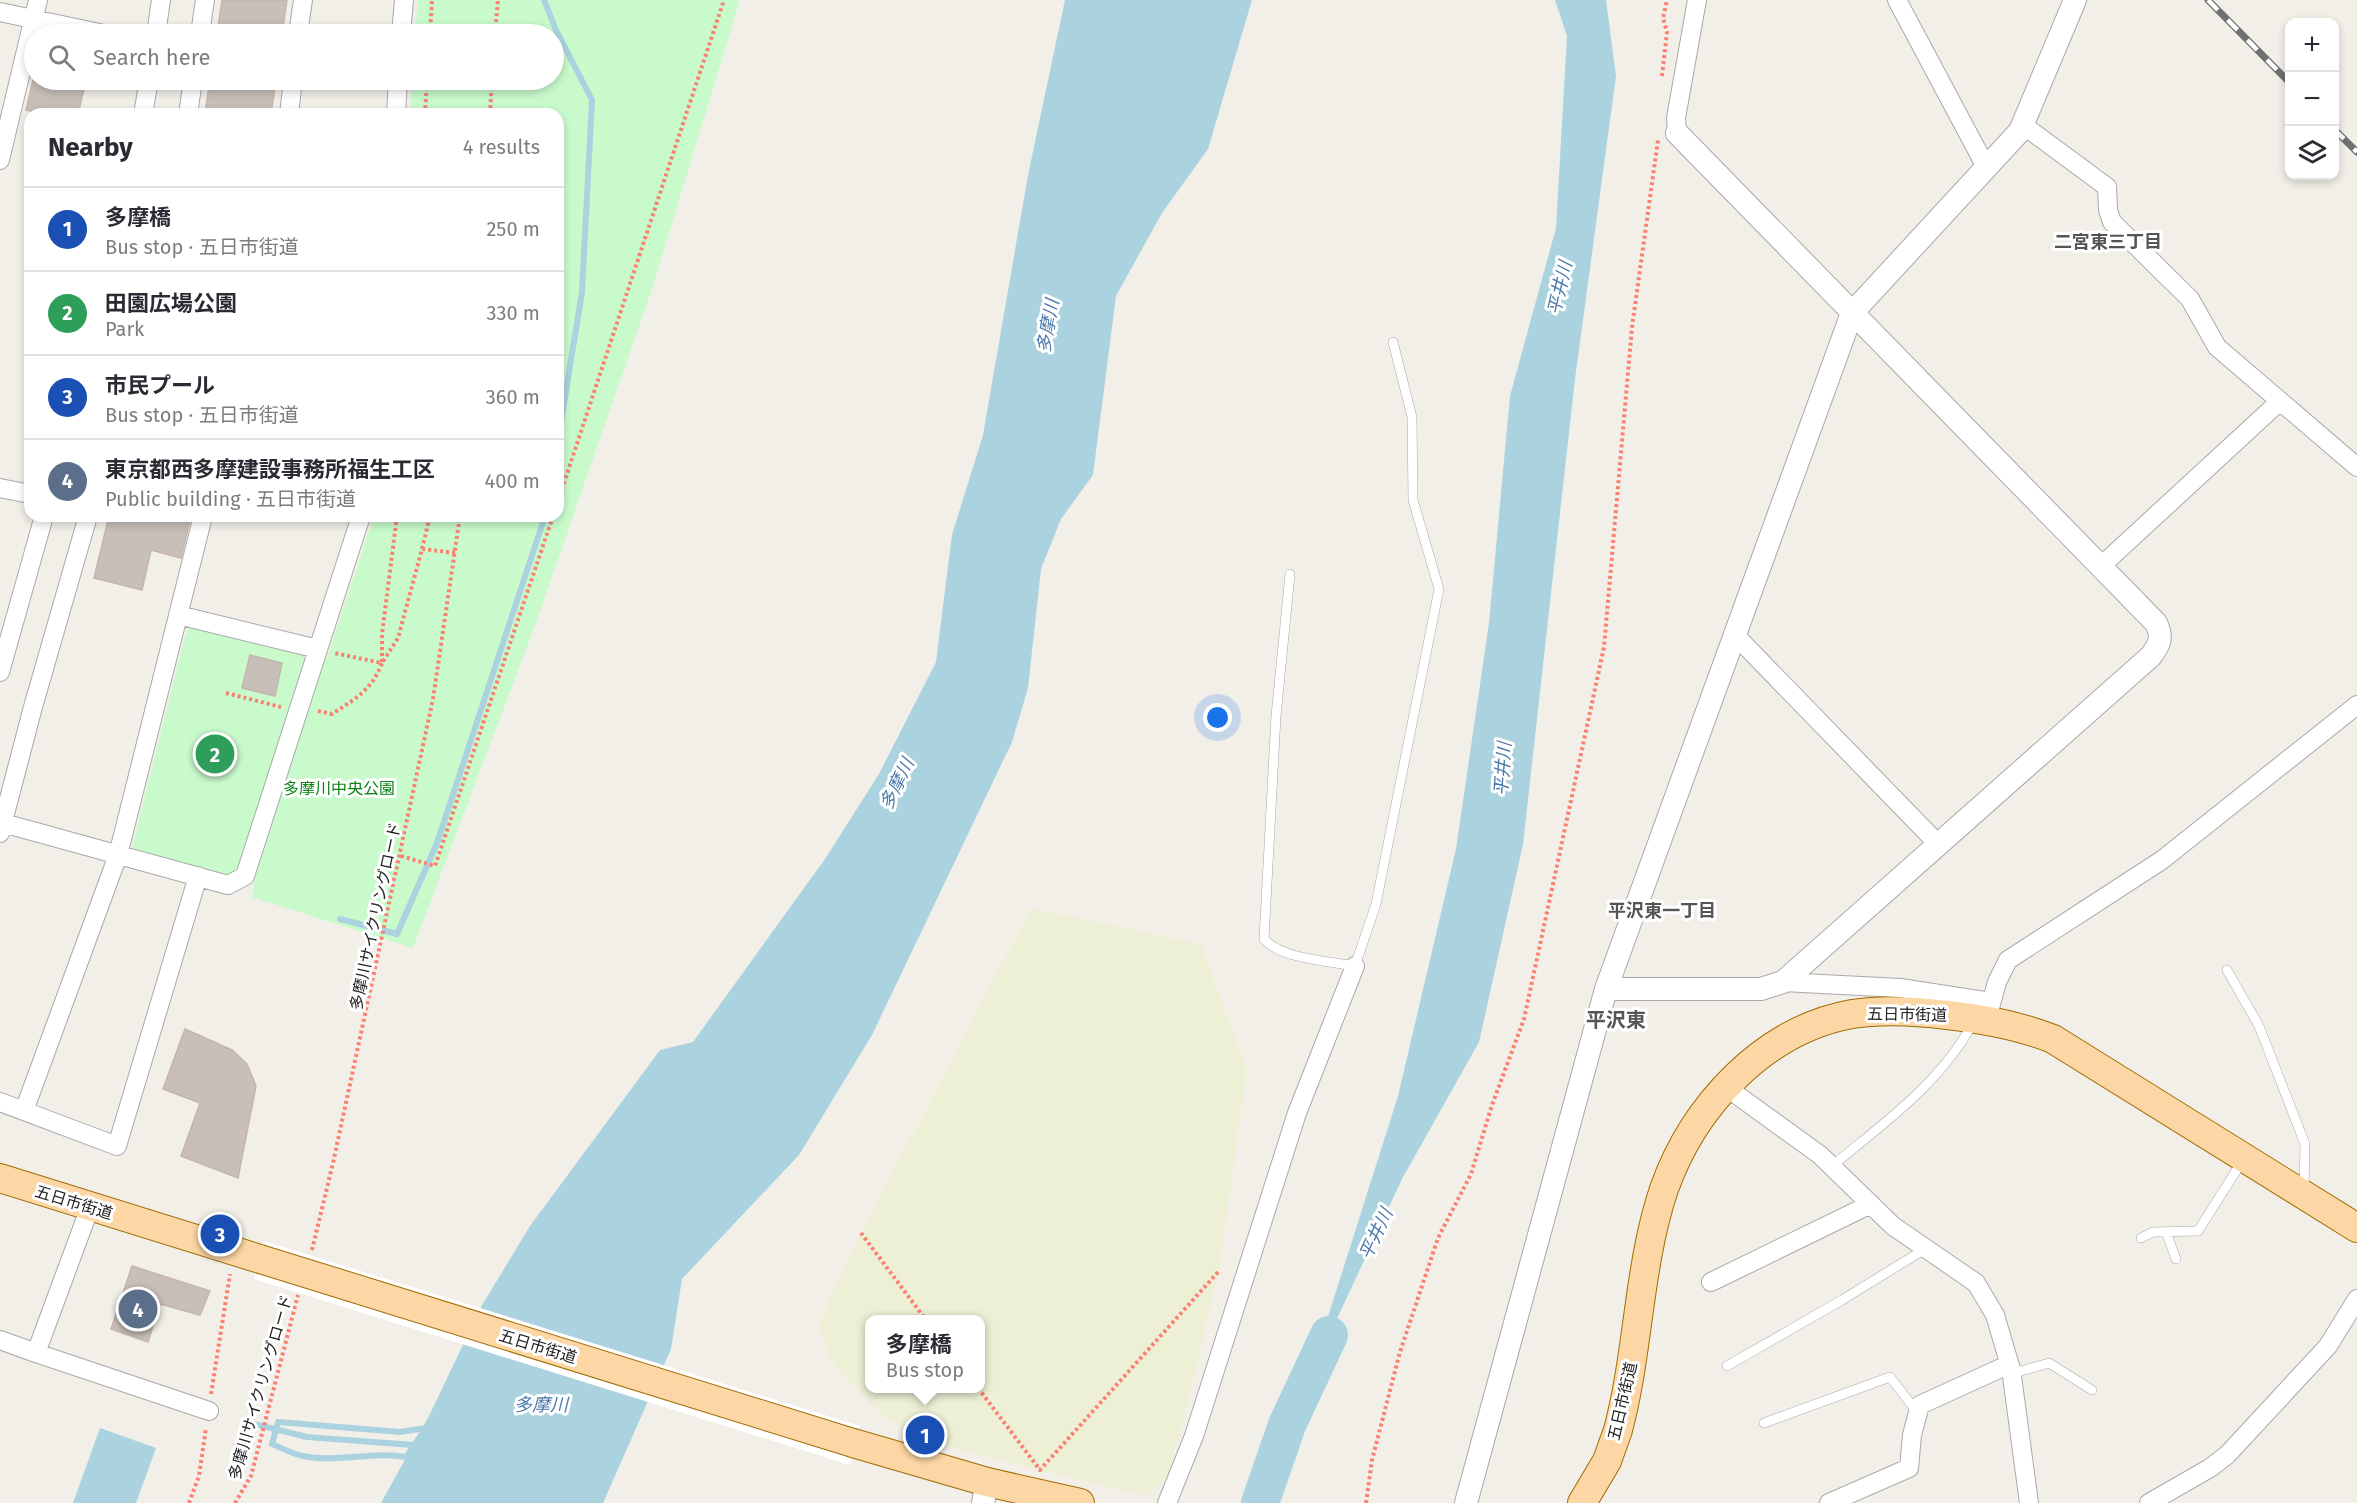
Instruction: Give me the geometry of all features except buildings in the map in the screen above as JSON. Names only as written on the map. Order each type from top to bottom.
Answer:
[{"type":"main road","name":"五日市街道","points":[[1582,1503],[1606,1461],[1621,1417],[1652,1239],[1664,1190],[1683,1144],[1726,1087],[1766,1050],[1802,1030],[1838,1017],[1894,1011],[1985,1013],[2022,1026],[2053,1039],[2357,1228]]},
{"type":"main road","name":"五日市街道","points":[[0,1178],[853,1443],[985,1492],[1080,1503]]},
{"type":"street","points":[[33,24],[38,0]]},
{"type":"street","points":[[157,24],[161,0]]},
{"type":"street","points":[[201,24],[204,0]]},
{"type":"street","points":[[299,24],[303,0]]},
{"type":"street","points":[[402,24],[404,0]]},
{"type":"street","points":[[1697,0],[1676,118],[1668,136],[1852,313],[2156,622],[2161,632],[2160,644],[2151,656],[1783,982]]},
{"type":"street","points":[[1897,0],[1986,167]]},
{"type":"street","points":[[1466,1503],[1606,989],[1852,313],[2023,125],[2075,0]]},
{"type":"street","points":[[0,12],[60,24]]},
{"type":"street","points":[[0,160],[24,60]]},
{"type":"street","points":[[144,108],[147,90]]},
{"type":"street","points":[[189,108],[192,90]]},
{"type":"street","points":[[290,108],[292,90]]},
{"type":"street","points":[[396,108],[397,90]]},
{"type":"street","points":[[2023,125],[2107,187],[2108,210],[2112,222],[2190,299],[2217,347],[2357,467]]},
{"type":"street","points":[[2100,567],[2279,402]]},
{"type":"street","points":[[0,488],[24,493]]},
{"type":"street","points":[[0,672],[42,522]]},
{"type":"street","points":[[86,522],[1,828],[118,855],[228,885],[244,876],[360,522]]},
{"type":"street","points":[[24,1111],[118,855],[201,522]]},
{"type":"street","points":[[178,615],[318,649]]},
{"type":"street","points":[[1735,634],[1940,845]]},
{"type":"street","points":[[1606,989],[1761,989],[1783,982],[1900,988],[1985,1013],[2008,960],[2162,860],[2357,705]]},
{"type":"street","points":[[0,1102],[117,1146],[198,876]]},
{"type":"street","points":[[1167,1503],[1194,1436],[1297,1113],[1355,966]]},
{"type":"street","points":[[1726,1087],[1803,1142],[1832,1166],[1869,1205],[1925,1249],[1976,1282],[1995,1315],[2011,1369],[2029,1503]]},
{"type":"street","points":[[1711,1282],[1869,1205]]},
{"type":"street","points":[[36,1353],[90,1207]]},
{"type":"street","points":[[2149,1503],[2228,1455],[2328,1346],[2357,1299]]},
{"type":"street","points":[[0,1340],[209,1411]]},
{"type":"street","points":[[1829,1503],[1909,1468],[1912,1435],[1920,1405],[2001,1368],[2011,1369]]},
{"type":"lane","points":[[1290,574],[1276,716],[1264,939],[1271,947],[1283,952],[1355,966],[1376,904],[1439,589],[1413,500],[1413,417],[1393,342]]},
{"type":"lane","points":[[2228,970],[2259,1026],[2305,1144],[2303,1195]]},
{"type":"lane","points":[[1832,1166],[1920,1094],[1985,1013]]},
{"type":"lane","points":[[2141,1238],[2153,1232],[2198,1231],[2244,1158]]},
{"type":"lane","points":[[2166,1232],[2176,1259]]},
{"type":"lane","points":[[1727,1365],[1842,1300],[1925,1249]]},
{"type":"lane","points":[[2011,1369],[2021,1371],[2049,1363],[2092,1390]]},
{"type":"lane","points":[[1764,1423],[1890,1377],[1914,1408],[1920,1405]]},
{"type":"path","points":[[431,24],[432,0]]},
{"type":"path","points":[[496,24],[498,0]]},
{"type":"path","points":[[564,483],[724,0]]},
{"type":"path","points":[[1663,18],[1667,0]]},
{"type":"path","points":[[425,108],[426,90]]},
{"type":"path","points":[[490,108],[491,90]]},
{"type":"path","points":[[1366,1503],[1372,1460],[1400,1352],[1438,1238],[1471,1174],[1492,1105],[1524,1019],[1602,659],[1632,327],[1668,136]]},
{"type":"path","points":[[382,663],[382,634],[397,522]]},
{"type":"path","points":[[226,693],[285,709],[300,708],[332,714],[355,699],[376,681],[382,663],[398,638],[429,522]]},
{"type":"path","name":"多摩川サイクリングロード","points":[[310,1254],[323,1208],[434,699],[459,522]]},
{"type":"path","points":[[401,856],[435,866],[551,522]]},
{"type":"path","points":[[422,549],[456,553]]},
{"type":"path","points":[[318,649],[382,663]]},
{"type":"path","points":[[861,1233],[922,1315]]},
{"type":"path","points":[[189,1503],[199,1476],[209,1411],[246,1255]]},
{"type":"path","points":[[981,1393],[1040,1470],[1219,1271]]},
{"type":"path","name":"多摩川サイクリングロード","points":[[236,1503],[250,1476],[300,1288]]},
{"type":"green space","name":"多摩川中央公園","points":[[418,0],[740,0],[652,289],[536,623],[413,948],[252,897],[255,882],[137,851],[132,847],[185,636],[191,627],[326,661],[372,522],[564,522],[564,108],[410,108],[411,90],[564,90],[564,24],[416,24]]},
{"type":"green space","points":[[1031,908],[1201,944],[1247,1070],[1219,1271],[1167,1476],[1145,1496],[944,1446],[883,1417],[830,1359],[818,1325],[861,1233]]},
{"type":"water","name":"多摩川","points":[[1065,0],[1252,0],[1208,149],[1162,213],[1116,296],[1093,475],[1061,519],[1041,569],[1028,688],[1012,742],[872,1035],[799,1155],[682,1279],[671,1349],[603,1503],[381,1503],[429,1416],[481,1307],[530,1226],[660,1050],[693,1042],[825,859],[879,774],[936,662],[952,535],[983,435],[1028,175]]},
{"type":"water","points":[[1555,0],[1606,0],[1616,76],[1575,379],[1523,844],[1479,1042],[1402,1179],[1307,1383],[1398,1096],[1456,849],[1489,623],[1510,396],[1556,228],[1567,36]]},
{"type":"water","points":[[100,1428],[156,1448],[136,1503],[73,1503]]},
{"type":"pier","points":[[264,1241],[860,1426],[850,1465],[254,1279]]},
{"type":"waterway","points":[[544,0],[554,24]]},
{"type":"waterway","points":[[564,46],[592,100],[582,292],[564,403]]},
{"type":"waterway","points":[[340,919],[397,934],[437,843],[543,522]]},
{"type":"waterway","name":"平井川","points":[[1260,1503],[1287,1425],[1329,1335]]},
{"type":"waterway","points":[[278,1422],[400,1432],[426,1428],[406,1457],[380,1455],[316,1458],[295,1454],[272,1444],[278,1422]]},
{"type":"waterway","points":[[254,1424],[307,1437],[413,1445]]},
{"type":"railway","points":[[2208,0],[2285,78]]},
{"type":"railway","points":[[2339,134],[2357,152]]},
{"type":"place","name":"田園広場公園","points":[[215,754]]},
{"type":"place","name":"市民プール","points":[[220,1234]]},
{"type":"place","name":"東京都西多摩建設事務所福生工区","points":[[138,1309]]},
{"type":"place","name":"多摩橋","points":[[925,1435]]},
{"type":"district","name":"二宮東三丁目","points":[[2108,242]]},
{"type":"district","name":"平沢東一丁目","points":[[1662,911]]},
{"type":"district","name":"平沢東","points":[[1616,1020]]}]
